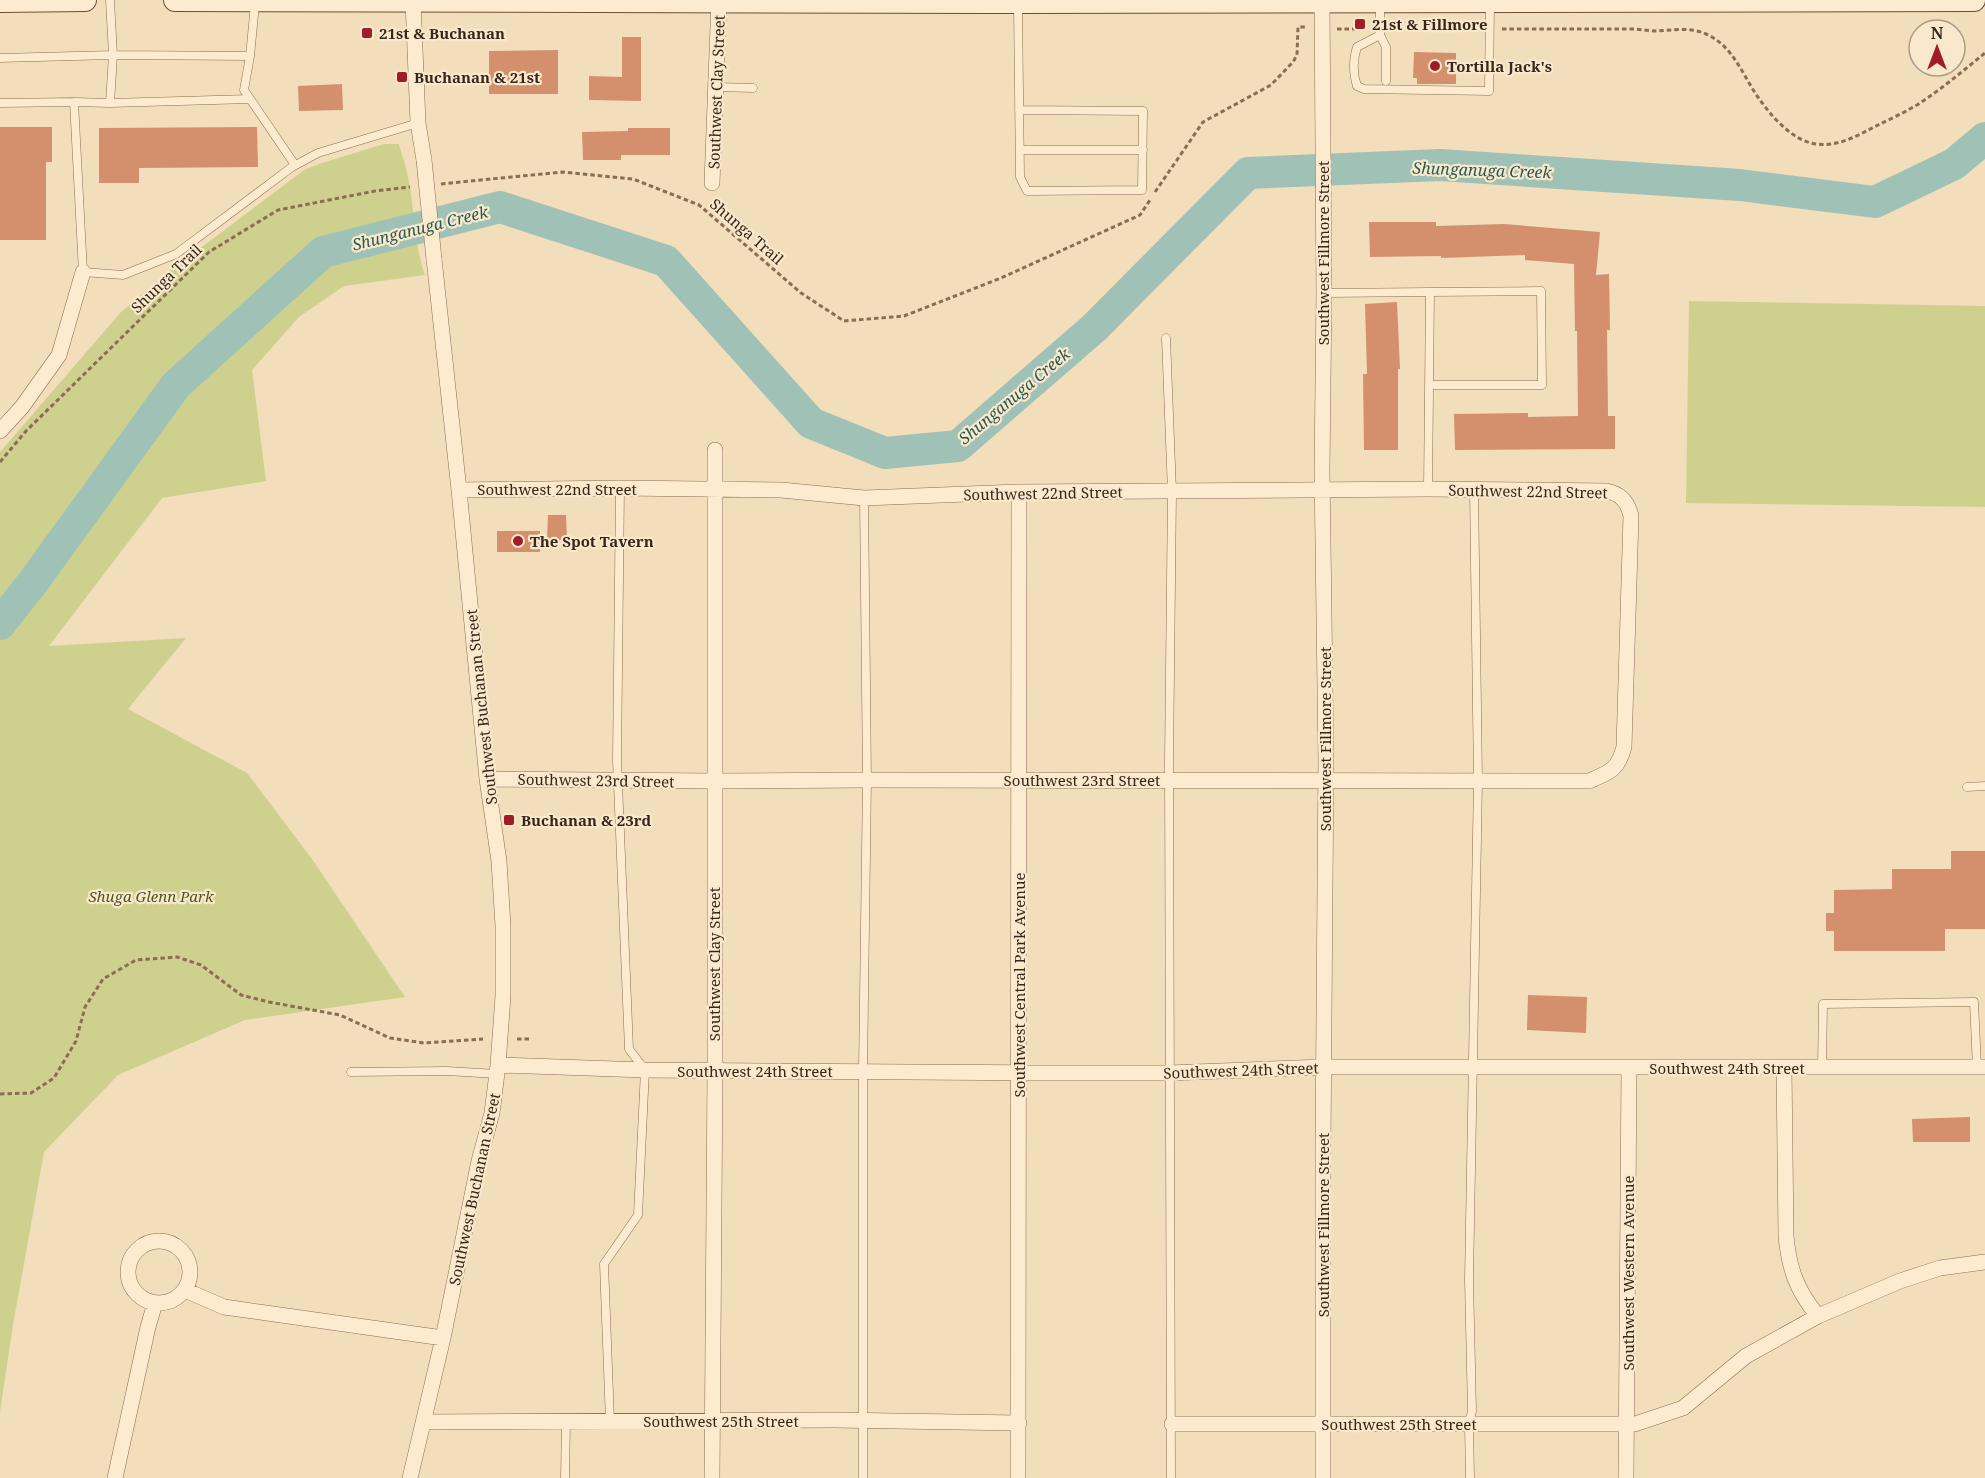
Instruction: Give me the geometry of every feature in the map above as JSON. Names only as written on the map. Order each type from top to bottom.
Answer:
[{"type":"main road","points":[[0,1],[85,0]]},
{"type":"main road","points":[[176,0],[1974,0]]},
{"type":"street","name":"Southwest Buchanan Street","points":[[410,1478],[443,1338],[479,1161],[492,1113],[500,1039],[503,926],[499,861],[487,779],[459,490],[424,160],[418,123],[413,0]]},
{"type":"street","name":"Southwest Fillmore Street","points":[[1322,0],[1326,780],[1323,1478]]},
{"type":"street","name":"Southwest Clay Street","points":[[712,183],[719,1]]},
{"type":"street","points":[[0,431],[21,407],[58,355],[83,272]]},
{"type":"street","name":"Southwest Clay Street","points":[[712,1478],[715,1071],[715,450]]},
{"type":"street","name":"Southwest 22nd Street","points":[[459,490],[620,488],[781,490],[864,498],[1019,492],[1428,489],[1607,491],[1616,493],[1624,499],[1631,516],[1625,712]]},
{"type":"street","name":"Southwest Central Park Avenue","points":[[1018,1478],[1019,492]]},
{"type":"street","name":"Southwest 23rd Street","points":[[487,779],[1589,781],[1610,773],[1621,760],[1624,747],[1625,712]]},
{"type":"street","name":"Southwest 24th Street","points":[[498,1070],[1169,1073],[1323,1067],[1981,1067]]},
{"type":"street","name":"Southwest Western Avenue","points":[[1626,1478],[1629,1068]]},
{"type":"street","points":[[1784,1068],[1787,1255],[1803,1299],[1818,1316]]},
{"type":"street","points":[[159,1240],[170,1242],[184,1252],[190,1266],[190,1280],[185,1290],[175,1299],[165,1303],[155,1303],[140,1297],[129,1281],[129,1262],[135,1251],[143,1245],[159,1240]]},
{"type":"street","name":"Southwest 25th Street","points":[[1172,1424],[1627,1424],[1645,1422],[1683,1408],[1746,1356],[1818,1316],[1900,1281],[1940,1268],[1985,1262]]},
{"type":"street","points":[[185,1290],[224,1307],[443,1338]]},
{"type":"street","points":[[115,1478],[155,1303]]},
{"type":"street","name":"Southwest 25th Street","points":[[423,1422],[1018,1423]]},
{"type":"lane","points":[[110,0],[112,56],[110,103]]},
{"type":"lane","points":[[255,0],[244,90],[296,165]]},
{"type":"lane","points":[[1018,1],[1019,110],[1020,150],[1020,177],[1027,191],[1142,190],[1143,111],[1019,110]]},
{"type":"lane","points":[[1380,1],[1380,35],[1386,47],[1386,81]]},
{"type":"lane","points":[[1380,35],[1357,47],[1354,54],[1354,79],[1357,86],[1364,89],[1489,91],[1482,1]]},
{"type":"lane","points":[[0,58],[249,56]]},
{"type":"lane","points":[[716,87],[753,88]]},
{"type":"lane","points":[[0,102],[110,103],[250,99]]},
{"type":"lane","points":[[74,102],[83,272],[123,275],[176,254],[296,165],[318,153],[418,123]]},
{"type":"lane","points":[[1020,150],[1143,150]]},
{"type":"lane","points":[[1324,293],[1541,291],[1542,385],[1429,386]]},
{"type":"lane","points":[[1428,489],[1430,292]]},
{"type":"lane","points":[[1166,338],[1172,492],[1169,780],[1171,1478]]},
{"type":"lane","points":[[610,1421],[604,1264],[638,1215],[645,1070],[629,1049],[618,781],[620,488]]},
{"type":"lane","points":[[1470,1478],[1469,1424],[1472,1412],[1469,1280],[1478,781],[1474,489]]},
{"type":"lane","points":[[863,1478],[863,1071],[867,780],[864,498]]},
{"type":"lane","points":[[1967,787],[1985,786]]},
{"type":"lane","points":[[1822,1068],[1823,1004],[1974,1002],[1981,1067]]},
{"type":"lane","points":[[351,1072],[498,1070]]},
{"type":"lane","points":[[565,1478],[566,1421]]},
{"type":"path","points":[[1700,32],[1722,43],[1733,55],[1749,84],[1782,126],[1795,136],[1814,144],[1848,140],[1919,104],[1985,53]]},
{"type":"path","name":"Shunga Trail","points":[[434,185],[562,172],[633,179],[699,205],[801,293],[844,321],[904,316],[1001,279],[1140,215],[1203,122],[1271,85],[1297,56]]},
{"type":"path","name":"Shunga Trail","points":[[0,462],[26,431],[209,252],[278,210],[375,191],[410,187]]},
{"type":"path","points":[[0,1094],[31,1093],[54,1078],[76,1041],[85,1007],[103,980],[136,960],[177,957],[201,965],[241,994],[269,1002],[340,1015],[390,1038],[424,1043],[529,1039]]},
{"type":"green space","name":"Shuga Glenn Park","points":[[384,144],[399,144],[410,185],[418,250],[425,275],[344,286],[299,317],[252,370],[266,481],[162,498],[49,646],[186,638],[128,709],[247,773],[312,859],[405,997],[245,1020],[118,1075],[44,1152],[0,1412],[0,452],[121,312],[170,271],[304,170]]},
{"type":"green space","points":[[1689,301],[1985,306],[1985,507],[1686,503]]},
{"type":"building","points":[[622,37],[641,37],[641,101],[589,100],[589,76],[622,77]]},
{"type":"building","points":[[558,50],[558,94],[489,94],[489,51]]},
{"type":"building","name":"Tortilla Jack's","points":[[1414,52],[1456,53],[1456,84],[1417,84],[1417,78],[1413,78]]},
{"type":"building","points":[[342,84],[343,110],[299,111],[298,86]]},
{"type":"building","points":[[0,127],[52,127],[52,162],[46,162],[46,240],[0,240]]},
{"type":"building","points":[[257,127],[258,167],[139,168],[139,183],[99,183],[99,128]]},
{"type":"building","points":[[628,128],[670,128],[670,155],[621,155],[621,160],[583,160],[582,132],[628,131]]},
{"type":"building","points":[[1369,222],[1436,222],[1436,226],[1504,224],[1600,232],[1596,275],[1609,274],[1608,416],[1615,416],[1615,449],[1455,450],[1454,414],[1528,413],[1528,417],[1578,416],[1574,264],[1525,260],[1525,255],[1441,258],[1441,256],[1370,257]]},
{"type":"building","points":[[1397,302],[1400,369],[1398,369],[1398,450],[1364,450],[1363,374],[1367,374],[1365,304]]},
{"type":"building","points":[[548,515],[566,515],[567,540],[547,541]]},
{"type":"building","name":"The Spot Tavern","points":[[497,531],[540,531],[540,552],[497,552]]},
{"type":"building","points":[[1951,851],[1985,851],[1985,929],[1945,929],[1945,951],[1834,951],[1834,931],[1826,931],[1826,913],[1834,913],[1834,890],[1892,889],[1892,869],[1951,869]]},
{"type":"building","points":[[1528,995],[1587,997],[1586,1033],[1527,1030]]},
{"type":"building","points":[[1970,1117],[1970,1142],[1913,1142],[1912,1119]]},
{"type":"waterway","name":"Shunganuga Creek","points":[[0,624],[176,385],[323,252],[500,207],[666,261],[811,423],[885,453],[958,446],[1094,328],[1248,173],[1440,165],[1740,185],[1875,202],[1954,164],[1985,138]]},
{"type":"place","name":"21st & Fillmore","points":[[1360,24]]},
{"type":"place","name":"21st & Buchanan","points":[[367,33]]},
{"type":"place","name":"Tortilla Jack's","points":[[1435,66]]},
{"type":"place","name":"Buchanan & 21st","points":[[402,77]]},
{"type":"place","name":"The Spot Tavern","points":[[518,541]]},
{"type":"place","name":"Buchanan & 23rd","points":[[509,820]]}]
